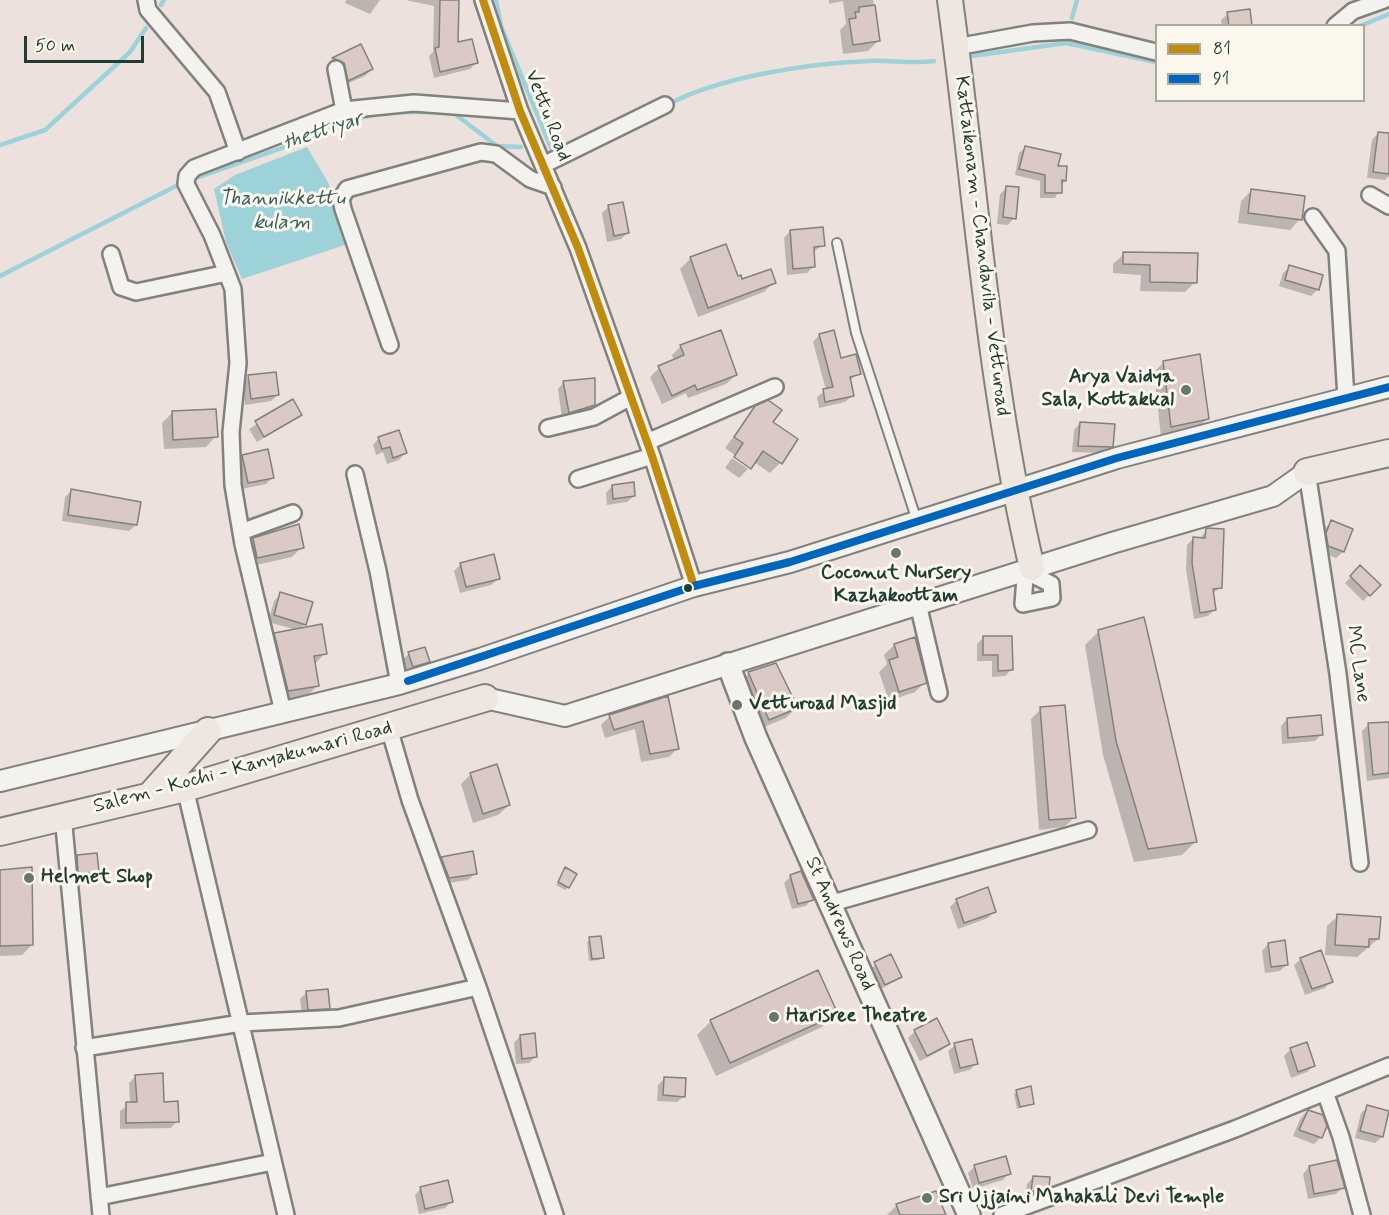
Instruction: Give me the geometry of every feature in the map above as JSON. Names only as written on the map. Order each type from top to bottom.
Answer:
[{"type":"highway","points":[[1307,472],[1389,453]]},
{"type":"highway","name":"Salem - Kochi - Kanyakumari Road","points":[[0,832],[185,788],[485,698]]},
{"type":"highway","points":[[150,796],[208,731]]},
{"type":"main road","name":"Kattaikonam - Chandavila - Vetturoad","points":[[950,0],[994,375],[1014,492],[1033,572]]},
{"type":"main road","name":"St Andrews Road","points":[[728,664],[756,738],[969,1215]]},
{"type":"street","points":[[146,0],[148,10],[217,92],[238,152]]},
{"type":"street","name":"Vettu Road","points":[[483,0],[520,111],[578,248],[631,396],[694,586]]},
{"type":"street","points":[[1337,24],[1353,11],[1384,0]]},
{"type":"street","points":[[956,47],[1033,33],[1070,31],[1155,52]]},
{"type":"street","points":[[336,69],[344,110]]},
{"type":"street","points":[[284,712],[241,532],[233,485],[231,432],[238,363],[233,289],[186,184],[187,176],[194,168],[344,110],[414,103],[520,111]]},
{"type":"street","points":[[543,165],[665,105]]},
{"type":"street","points":[[390,345],[343,209],[341,199],[347,189],[481,152],[496,154],[530,179],[553,187]]},
{"type":"street","points":[[1370,195],[1389,206]]},
{"type":"street","points":[[1313,217],[1337,251],[1346,398]]},
{"type":"street","points":[[111,254],[121,286],[128,291],[136,292],[227,273]]},
{"type":"street","points":[[578,479],[649,449],[775,387]]},
{"type":"street","points":[[0,781],[399,684],[480,659],[694,586],[790,562],[1117,458],[1389,387]]},
{"type":"street","points":[[548,428],[594,417],[631,396]]},
{"type":"street","points":[[485,698],[565,716],[918,604],[1033,572],[1273,496],[1307,472]]},
{"type":"street","name":"MC Lane","points":[[1307,472],[1338,674],[1360,863]]},
{"type":"street","points":[[355,474],[378,571],[399,684]]},
{"type":"street","points":[[241,532],[293,513]]},
{"type":"street","points":[[918,604],[939,693]]},
{"type":"street","points":[[388,728],[410,800],[478,987],[555,1215]]},
{"type":"street","points":[[185,788],[286,1215]]},
{"type":"street","points":[[63,816],[101,1215]]},
{"type":"street","points":[[829,904],[1088,830]]},
{"type":"street","points":[[84,1047],[241,1023],[339,1018],[478,987]]},
{"type":"street","points":[[1002,1215],[1235,1130],[1388,1068]]},
{"type":"street","points":[[1325,1092],[1341,1137],[1362,1215]]},
{"type":"street","points":[[99,1197],[273,1162]]},
{"type":"lane","points":[[837,243],[856,333],[917,521]]},
{"type":"water","name":"Thannikkettu kulam","points":[[307,147],[329,184],[348,244],[242,279],[226,242],[214,189],[235,175]]},
{"type":"building","points":[[440,0],[459,0],[458,42],[472,39],[478,63],[440,72],[435,48],[439,47]]},
{"type":"building","points":[[875,5],[880,41],[853,45],[849,19],[856,18],[855,12],[859,12],[859,7]]},
{"type":"building","points":[[1250,9],[1252,24],[1229,24],[1227,12]]},
{"type":"building","points":[[361,44],[373,69],[348,81],[344,63],[332,58]]},
{"type":"building","points":[[1378,132],[1389,133],[1389,174],[1373,172]]},
{"type":"building","points":[[1025,146],[1061,154],[1058,166],[1067,166],[1066,181],[1062,180],[1062,193],[1045,193],[1045,175],[1019,169]]},
{"type":"building","points":[[1006,186],[1019,187],[1016,219],[1003,217]]},
{"type":"building","points":[[1251,189],[1305,196],[1302,220],[1248,213]]},
{"type":"building","points":[[623,202],[629,233],[614,236],[608,205]]},
{"type":"building","points":[[823,227],[825,246],[814,247],[815,267],[793,269],[790,230]]},
{"type":"building","points":[[726,244],[738,276],[741,275],[742,279],[771,269],[776,283],[708,308],[690,257]]},
{"type":"building","points":[[1123,252],[1198,253],[1197,283],[1150,282],[1150,265],[1123,264]]},
{"type":"building","points":[[1289,265],[1323,275],[1319,290],[1285,280]]},
{"type":"building","points":[[721,330],[737,375],[697,390],[695,385],[672,396],[658,366],[684,355],[680,345]]},
{"type":"building","points":[[834,330],[841,358],[856,354],[861,374],[850,377],[854,396],[825,402],[823,389],[833,387],[819,334]]},
{"type":"building","name":"Arya Vaidya Sala, Kottakkal","points":[[1200,354],[1209,419],[1171,427],[1163,361]]},
{"type":"building","points":[[276,372],[279,395],[251,399],[248,375]]},
{"type":"building","points":[[595,378],[595,405],[569,413],[563,381]]},
{"type":"building","points":[[293,399],[302,415],[264,437],[255,421]]},
{"type":"building","points":[[768,400],[782,410],[773,422],[798,439],[782,464],[763,451],[751,469],[734,457],[743,443],[734,437],[755,406]]},
{"type":"building","points":[[216,409],[218,437],[173,440],[172,411]]},
{"type":"building","points":[[1080,422],[1115,424],[1113,447],[1078,446]]},
{"type":"building","points":[[399,430],[407,453],[393,458],[390,447],[382,449],[378,437]]},
{"type":"building","points":[[268,449],[274,478],[248,483],[242,455]]},
{"type":"building","points":[[634,482],[635,496],[613,499],[612,485]]},
{"type":"building","points":[[71,489],[141,502],[137,525],[68,515]]},
{"type":"building","points":[[1331,520],[1353,529],[1344,552],[1328,546],[1326,533]]},
{"type":"building","points":[[299,524],[304,548],[257,558],[253,538]]},
{"type":"building","points":[[1206,528],[1224,529],[1222,588],[1213,589],[1216,610],[1200,613],[1192,563],[1193,537],[1205,538]]},
{"type":"building","points":[[494,554],[500,579],[466,587],[460,563]]},
{"type":"building","points":[[1360,565],[1381,585],[1370,596],[1350,576]]},
{"type":"building","points":[[280,592],[313,602],[306,625],[274,615]]},
{"type":"building","points":[[1144,617],[1197,842],[1148,849],[1116,741],[1098,630]]},
{"type":"building","points":[[322,624],[327,654],[314,656],[319,686],[288,691],[274,633]]},
{"type":"building","points":[[983,636],[1012,636],[1013,670],[998,671],[998,655],[983,655]]},
{"type":"building","points":[[915,637],[927,683],[899,692],[889,660],[898,657],[894,644]]},
{"type":"building","points":[[425,647],[430,662],[413,667],[408,652]]},
{"type":"building","points":[[776,663],[798,708],[769,720],[748,672]]},
{"type":"building","points":[[668,696],[679,749],[650,754],[643,721],[614,730],[609,715]]},
{"type":"building","points":[[1065,705],[1076,818],[1049,820],[1040,707]]},
{"type":"building","points":[[1321,715],[1323,735],[1288,738],[1287,718]]},
{"type":"building","points":[[1389,722],[1389,773],[1373,775],[1368,723]]},
{"type":"building","points":[[497,764],[510,805],[483,814],[470,773]]},
{"type":"building","points":[[473,851],[477,874],[449,878],[441,857]]},
{"type":"building","points":[[97,853],[99,872],[78,874],[77,855]]},
{"type":"building","points":[[32,867],[33,945],[0,946],[0,870]]},
{"type":"building","points":[[565,867],[577,874],[569,888],[558,882]]},
{"type":"building","points":[[801,871],[814,900],[798,904],[790,875]]},
{"type":"building","points":[[988,887],[996,912],[964,923],[956,899]]},
{"type":"building","points":[[1337,914],[1381,917],[1379,939],[1369,939],[1369,947],[1335,945]]},
{"type":"building","points":[[601,936],[604,958],[592,959],[589,937]]},
{"type":"building","points":[[1285,940],[1288,965],[1271,967],[1268,943]]},
{"type":"building","points":[[1321,950],[1333,982],[1312,989],[1300,958]]},
{"type":"building","points":[[891,954],[902,977],[885,985],[874,962]]},
{"type":"building","name":"Harisree Theatre","points":[[818,970],[838,1014],[730,1063],[710,1020]]},
{"type":"building","points":[[328,989],[330,1009],[308,1010],[306,991]]},
{"type":"building","points":[[937,1018],[950,1044],[927,1056],[914,1030]]},
{"type":"building","points":[[535,1033],[537,1057],[522,1059],[520,1035]]},
{"type":"building","points":[[972,1039],[978,1064],[960,1068],[954,1043]]},
{"type":"building","points":[[1307,1042],[1315,1066],[1298,1072],[1290,1048]]},
{"type":"building","points":[[163,1073],[164,1102],[178,1101],[179,1122],[126,1123],[126,1102],[137,1102],[135,1075]]},
{"type":"building","points":[[664,1077],[686,1078],[685,1097],[663,1095]]},
{"type":"building","points":[[1031,1086],[1034,1104],[1020,1107],[1016,1090]]},
{"type":"building","points":[[1367,1105],[1389,1111],[1383,1137],[1360,1131]]},
{"type":"building","points":[[1308,1110],[1323,1115],[1327,1126],[1322,1138],[1299,1130]]},
{"type":"building","points":[[1006,1156],[1011,1174],[979,1183],[974,1165]]},
{"type":"building","points":[[1337,1160],[1345,1188],[1314,1194],[1309,1166]]},
{"type":"building","points":[[1033,1176],[1050,1177],[1049,1187],[1031,1192]]},
{"type":"building","points":[[448,1180],[453,1202],[425,1209],[420,1187]]},
{"type":"building","name":"Sri Ujjaini Mahakali Devi Temple","points":[[936,1191],[946,1215],[900,1215],[896,1204]]},
{"type":"waterway","points":[[161,5],[164,0]]},
{"type":"waterway","points":[[496,0],[501,26],[551,148],[566,149]]},
{"type":"waterway","points":[[1072,18],[1077,0]]},
{"type":"waterway","points":[[1365,24],[1389,14]]},
{"type":"waterway","points":[[0,145],[45,130],[130,52],[146,28]]},
{"type":"waterway","points":[[965,57],[1066,43],[1155,62]]},
{"type":"waterway","points":[[667,105],[688,95],[738,79],[793,68],[846,62],[934,61]]},
{"type":"waterway","points":[[451,111],[497,146],[521,147]]},
{"type":"waterway","name":"thettiyar","points":[[199,177],[285,147],[344,121],[388,112],[436,112]]},
{"type":"waterway","name":"thettiyar","points":[[0,276],[180,184]]},
{"type":"transit line","name":"81","points":[[483,0],[520,111],[578,248],[652,456],[694,586]]},
{"type":"transit line","name":"91","points":[[408,681],[694,586],[790,562],[1117,458],[1389,387]]},
{"type":"place","name":"Arya Vaidya Sala, Kottakkal","points":[[1186,390]]},
{"type":"place","name":"Coconut Nursery Kazhakoottam","points":[[896,553]]},
{"type":"place","name":"Vetturoad Masjid","points":[[737,705]]},
{"type":"place","name":"Helmet Shop","points":[[29,878]]},
{"type":"place","name":"Harisree Theatre","points":[[774,1017]]},
{"type":"place","name":"Sri Ujjaini Mahakali Devi Temple","points":[[927,1198]]}]
